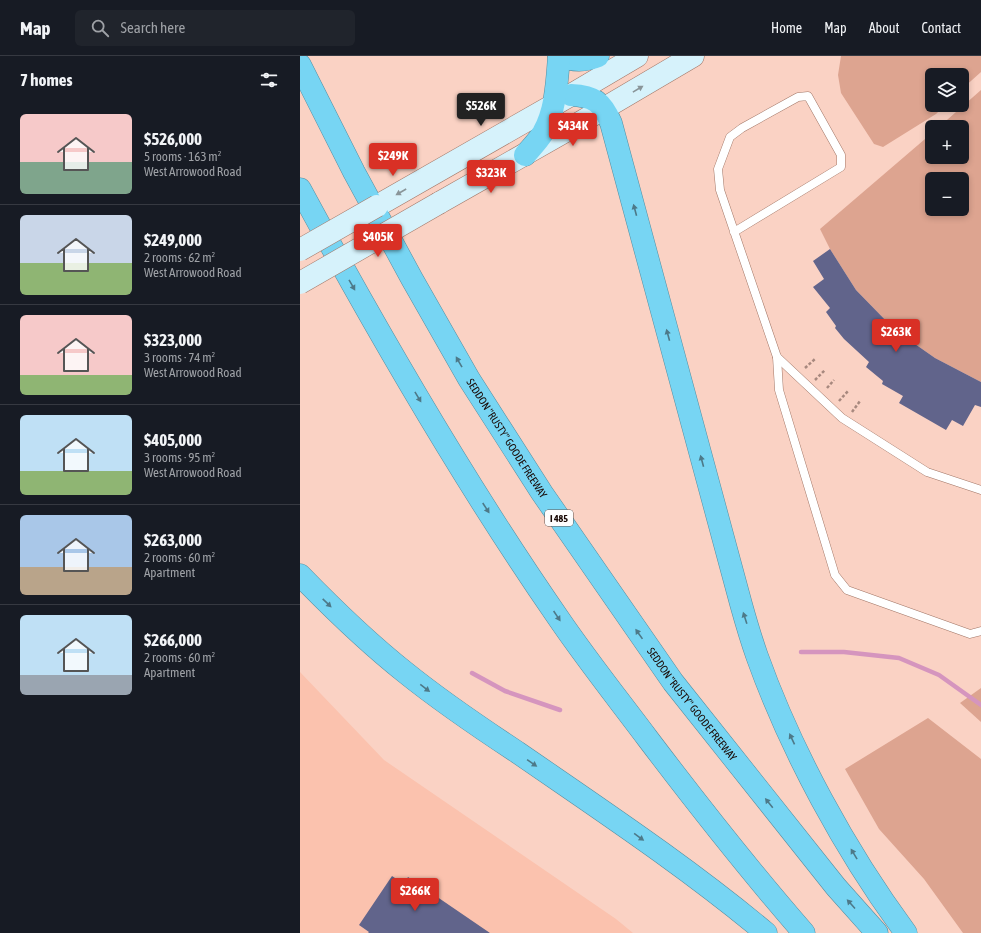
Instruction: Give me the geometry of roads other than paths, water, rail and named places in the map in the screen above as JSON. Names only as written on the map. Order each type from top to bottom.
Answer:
[{"type":"highway","points":[[525,155],[542,134],[562,100],[559,56],[568,59],[582,60],[598,56]]},
{"type":"highway","name":"SEDDON \"RUSTY\" GOODE FREEWAY","points":[[300,64],[354,172],[412,279],[469,379],[542,493],[673,682],[831,881],[877,933]]},
{"type":"highway","points":[[562,100],[588,97],[604,108],[611,123],[740,604],[757,656],[780,713],[833,820],[891,914],[906,933]]},
{"type":"highway","points":[[300,189],[347,275],[476,493],[559,619],[698,805],[804,933]]},
{"type":"highway","points":[[300,575],[363,637],[444,702],[632,833],[718,895],[766,933]]},
{"type":"main road","points":[[300,250],[637,56]]},
{"type":"main road","points":[[300,283],[525,155],[693,56]]},
{"type":"lane","points":[[734,232],[841,167],[841,155],[808,96],[798,97],[742,128],[730,137],[718,169],[720,190],[734,232],[777,357],[779,390],[835,575],[847,590],[970,634],[981,631]]},
{"type":"lane","points":[[777,357],[842,418],[927,472],[981,490]]},
{"type":"waterway","points":[[801,652],[844,652],[899,658],[939,675],[981,705]]},
{"type":"waterway","points":[[472,673],[505,691],[560,710]]}]
